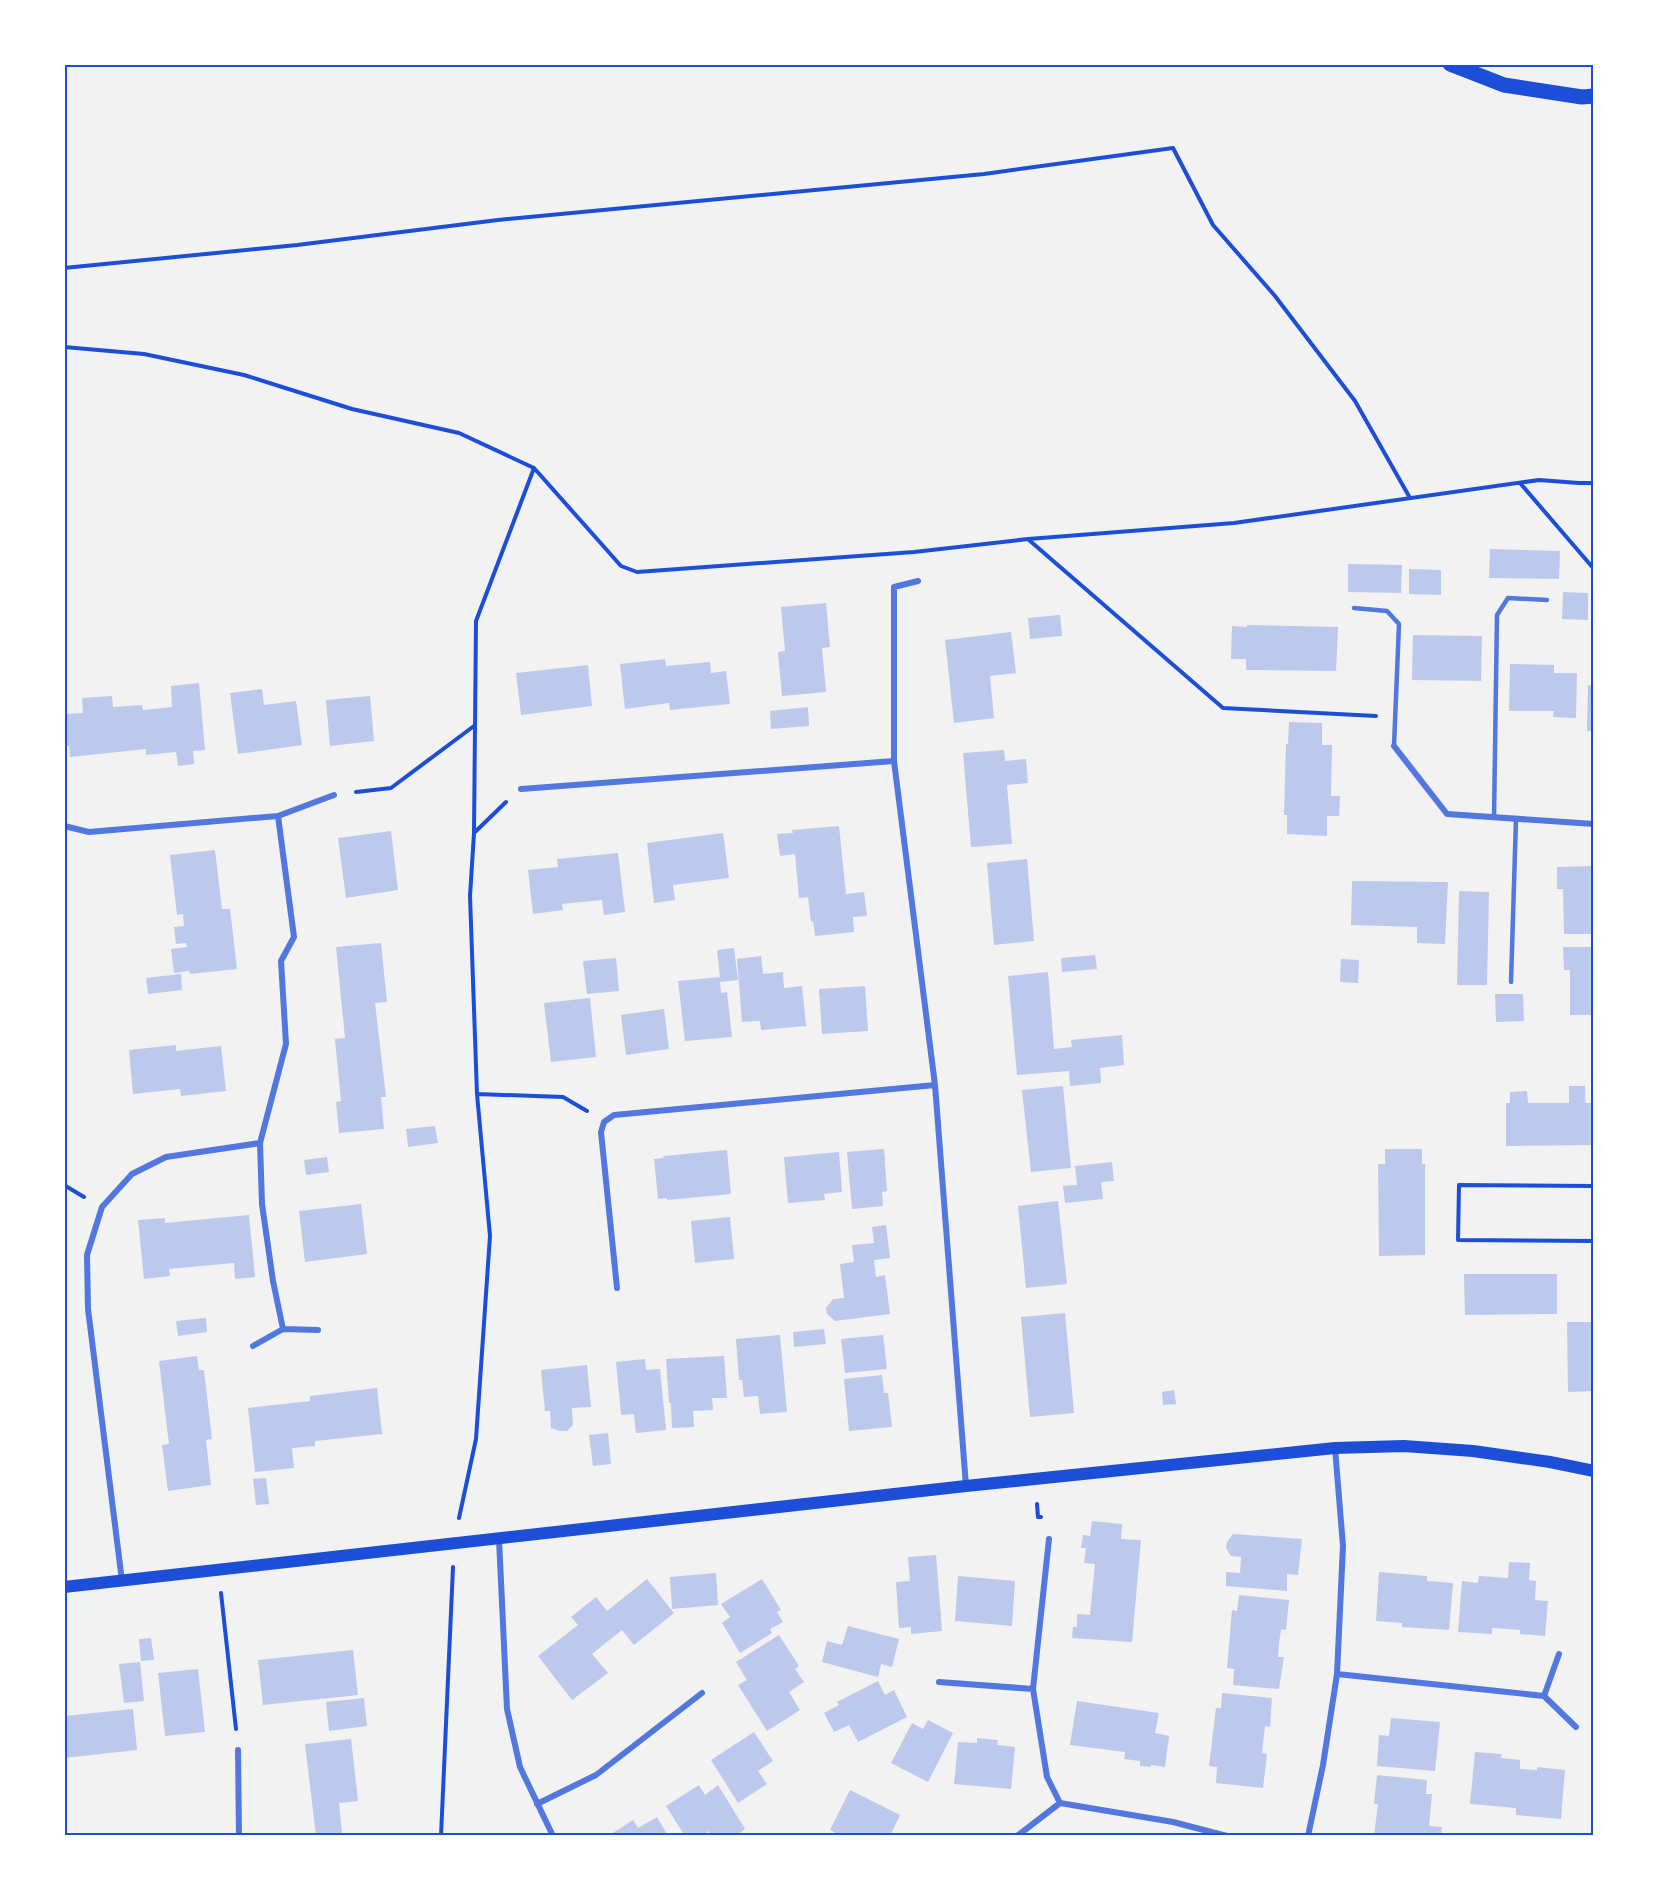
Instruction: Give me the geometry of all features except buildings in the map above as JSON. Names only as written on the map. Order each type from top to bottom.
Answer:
[{"type":"main road","points":[[1450,64],[1504,85],[1582,97],[1593,96]]},
{"type":"main road","points":[[64,1587],[966,1486],[1335,1448],[1404,1446],[1473,1451],[1550,1462],[1593,1472]]},
{"type":"street","points":[[918,580],[894,587],[894,761],[935,1085],[966,1486]]},
{"type":"street","points":[[1394,746],[1447,814],[1593,824]]},
{"type":"street","points":[[521,789],[894,761]]},
{"type":"street","points":[[64,826],[89,832],[278,816],[334,795]]},
{"type":"street","points":[[278,816],[294,937],[281,961],[286,1044],[260,1143],[262,1204],[273,1281],[283,1329]]},
{"type":"street","points":[[617,1288],[601,1132],[604,1122],[614,1115],[935,1085]]},
{"type":"street","points":[[122,1581],[88,1309],[87,1255],[102,1207],[132,1174],[166,1157],[260,1143]]},
{"type":"street","points":[[254,1346],[283,1329],[318,1330]]},
{"type":"street","points":[[1308,1836],[1323,1765],[1337,1674],[1343,1546],[1335,1448]]},
{"type":"street","points":[[499,1539],[507,1709],[520,1767],[553,1836]]},
{"type":"street","points":[[1050,1539],[1033,1689],[1047,1777],[1060,1803]]},
{"type":"street","points":[[1544,1696],[1559,1654]]},
{"type":"street","points":[[1337,1674],[1544,1696],[1576,1726]]},
{"type":"street","points":[[939,1682],[1033,1689]]},
{"type":"street","points":[[537,1804],[596,1775],[702,1693]]},
{"type":"street","points":[[238,1750],[239,1836]]},
{"type":"street","points":[[1017,1836],[1060,1803],[1173,1822],[1227,1836]]},
{"type":"lane","points":[[1494,818],[1497,615],[1508,598],[1547,600]]},
{"type":"lane","points":[[1354,608],[1387,611],[1399,624],[1394,746]]},
{"type":"lane","points":[[1511,982],[1516,819]]},
{"type":"path","points":[[64,268],[297,245],[498,220],[984,174],[1173,148],[1213,225],[1275,296],[1354,401],[1410,498]]},
{"type":"path","points":[[64,346],[144,354],[244,375],[352,409],[459,433],[534,468],[621,566],[637,573],[914,552],[1029,539],[1234,523],[1539,480],[1593,483]]},
{"type":"path","points":[[441,1836],[454,1543],[476,1439],[490,1236],[477,1094],[470,896],[474,833],[476,621],[534,468]]},
{"type":"path","points":[[1520,483],[1593,569]]},
{"type":"path","points":[[1029,539],[1222,708],[1379,716],[1394,746]]},
{"type":"path","points":[[334,795],[391,788],[475,725]]},
{"type":"path","points":[[474,833],[521,789]]},
{"type":"path","points":[[477,1094],[563,1097],[604,1122]]},
{"type":"path","points":[[1593,1186],[1459,1185],[1458,1240],[1593,1241]]},
{"type":"path","points":[[1035,1479],[1038,1517],[1053,1516],[1050,1539]]},
{"type":"path","points":[[219,1569],[238,1750]]}]
